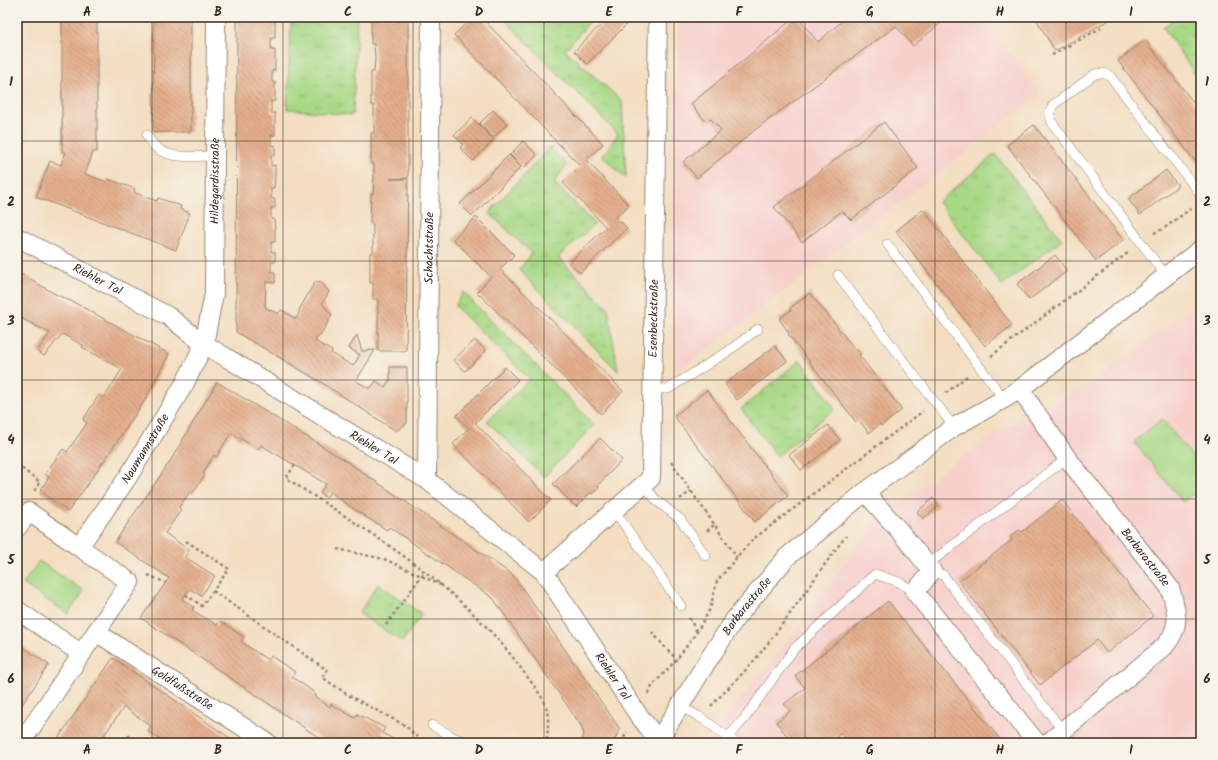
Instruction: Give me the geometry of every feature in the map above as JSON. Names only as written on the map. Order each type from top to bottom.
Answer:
[{"type":"street","name":"Hildegardisstraße","points":[[204,344],[214,294],[216,17]]},
{"type":"street","name":"Schachtstraße","points":[[427,480],[431,17]]},
{"type":"street","name":"Esenbeckstraße","points":[[544,572],[651,478],[658,17]]},
{"type":"street","name":"Riehler Tal","points":[[17,237],[168,316],[204,344],[427,480],[544,572],[657,742]]},
{"type":"street","name":"Barbarastraße","points":[[657,742],[735,619],[787,557],[864,492],[954,427],[1020,389],[1201,249]]},
{"type":"street","name":"Naumannstraße","points":[[79,547],[128,477],[185,383],[204,344]]},
{"type":"street","name":"Barbarastraße","points":[[1020,389],[1067,458],[1170,588],[1175,605],[1176,628],[1172,638],[1164,647],[1048,743]]},
{"type":"street","points":[[864,492],[897,528],[929,568],[915,592],[1037,743]]},
{"type":"street","points":[[17,528],[29,512],[130,582],[21,743]]},
{"type":"street","points":[[17,610],[82,654]]},
{"type":"street","name":"Goldfußstraße","points":[[96,632],[268,743]]},
{"type":"lane","points":[[1166,276],[1051,121],[1050,111],[1053,105],[1095,74],[1103,73],[1110,76],[1201,195]]},
{"type":"lane","points":[[147,135],[156,147],[168,155],[214,156]]},
{"type":"lane","points":[[887,244],[1004,399]]},
{"type":"lane","points":[[838,275],[954,427]]},
{"type":"lane","points":[[652,389],[668,389],[727,352],[758,329]]},
{"type":"lane","points":[[1063,731],[943,575],[929,568],[1067,458]]},
{"type":"lane","points":[[644,484],[657,501],[680,519],[706,556]]},
{"type":"lane","points":[[614,510],[681,606]]},
{"type":"lane","points":[[728,737],[745,718],[794,649],[875,574],[899,582],[915,592]]},
{"type":"lane","points":[[679,706],[700,717],[736,743]]},
{"type":"lane","points":[[432,725],[466,743]]},
{"type":"path","points":[[1052,55],[1101,28]]},
{"type":"path","points":[[651,459],[669,458],[737,556]]},
{"type":"path","points":[[17,465],[40,482],[30,497],[29,512]]},
{"type":"path","points":[[294,465],[286,478],[411,560],[445,587],[487,626],[510,652],[536,689],[546,709],[549,728],[546,743]]},
{"type":"path","points":[[700,717],[757,658],[849,532]]},
{"type":"path","points":[[186,541],[229,569],[202,606],[186,594]]},
{"type":"path","points":[[337,549],[384,559],[445,587]]},
{"type":"path","points":[[386,625],[425,571]]},
{"type":"path","points":[[213,591],[327,670],[322,677],[348,695],[406,726],[417,737],[429,743]]},
{"type":"path","points":[[652,632],[668,652],[677,659]]},
{"type":"path","points":[[124,743],[129,736],[138,743]]},
{"type":"shaded area","points":[[679,17],[983,17],[1041,94],[674,375],[672,196]]},
{"type":"shaded area","points":[[1201,300],[1201,743],[710,743],[737,703],[800,625],[876,521],[986,439],[1096,380]]},
{"type":"green space","points":[[291,17],[357,17],[353,115],[287,109]]},
{"type":"green space","points":[[502,17],[594,17],[565,50],[622,101],[626,178],[602,156],[618,134]]},
{"type":"green space","points":[[1177,17],[1201,17],[1201,83],[1163,27]]},
{"type":"green space","points":[[550,147],[567,165],[554,182],[595,224],[558,257],[608,308],[618,371],[519,270],[532,253],[489,213]]},
{"type":"green space","points":[[995,154],[1062,240],[1002,285],[938,202]]},
{"type":"green space","points":[[463,292],[594,425],[544,477],[487,421],[530,379],[455,306]]},
{"type":"green space","points":[[800,360],[835,409],[777,456],[741,409]]},
{"type":"green space","points":[[1162,419],[1201,467],[1201,487],[1183,502],[1134,442]]},
{"type":"green space","points":[[39,561],[84,591],[68,614],[23,584]]},
{"type":"green space","points":[[378,584],[422,614],[402,642],[359,613]]},
{"type":"building","points":[[62,17],[97,17],[97,152],[93,152],[85,174],[107,182],[108,179],[135,189],[134,192],[157,201],[158,198],[181,206],[180,209],[190,213],[176,250],[36,197],[50,161],[61,165],[66,152],[62,152]]},
{"type":"building","points":[[154,17],[191,17],[191,132],[153,132]]},
{"type":"building","points":[[237,17],[275,17],[275,38],[271,38],[271,50],[275,50],[275,71],[272,70],[272,82],[275,82],[275,101],[271,101],[271,113],[275,113],[275,135],[271,135],[271,146],[275,145],[275,155],[271,155],[271,166],[275,165],[275,177],[274,188],[271,188],[271,198],[275,199],[275,208],[271,208],[271,219],[274,219],[275,242],[271,242],[271,252],[275,252],[275,262],[271,262],[271,272],[275,272],[275,283],[266,282],[265,307],[278,314],[281,310],[296,319],[299,310],[315,282],[321,282],[329,292],[322,304],[332,315],[320,336],[319,335],[315,341],[332,351],[331,353],[353,366],[360,355],[349,348],[357,335],[362,351],[375,350],[356,381],[370,389],[376,381],[385,387],[390,380],[390,367],[407,367],[407,423],[396,431],[316,379],[236,332]]},
{"type":"building","points":[[371,17],[408,17],[408,178],[390,179],[408,179],[406,351],[378,351],[378,299],[373,299],[373,283],[370,283],[370,253],[373,253],[373,224],[370,224],[371,194],[373,194],[374,178],[374,164],[371,164],[371,133],[374,133],[374,105],[371,105],[371,72],[374,72],[375,59],[374,44],[371,44]]},
{"type":"building","points":[[473,17],[481,17],[603,144],[586,160],[629,205],[616,217],[627,228],[580,273],[569,263],[606,227],[563,183],[580,166],[454,35]]},
{"type":"building","points":[[609,17],[634,17],[587,64],[574,51]]},
{"type":"building","points":[[795,17],[797,17],[818,42],[847,17],[948,17],[913,46],[896,26],[756,129],[697,178],[683,162],[721,130],[711,119],[706,122],[691,104]]},
{"type":"building","points":[[1035,17],[1114,17],[1055,51]]},
{"type":"building","points":[[1145,40],[1201,112],[1201,169],[1118,61]]},
{"type":"building","points":[[493,110],[507,124],[493,138],[479,124]]},
{"type":"building","points":[[472,118],[494,140],[473,161],[460,148],[463,144],[454,135]]},
{"type":"building","points":[[884,122],[918,168],[851,220],[842,211],[802,242],[774,207]]},
{"type":"building","points":[[1034,125],[1123,240],[1096,261],[1007,145]]},
{"type":"building","points":[[523,141],[537,155],[524,168],[510,155]]},
{"type":"building","points":[[509,155],[521,167],[472,216],[460,204]]},
{"type":"building","points":[[1166,170],[1178,186],[1140,215],[1128,199]]},
{"type":"building","points":[[923,209],[1012,325],[985,346],[896,231]]},
{"type":"building","points":[[476,217],[514,255],[500,269],[623,391],[601,414],[477,292],[491,277],[453,239]]},
{"type":"building","points":[[1055,255],[1067,271],[1029,300],[1017,284]]},
{"type":"building","points":[[17,272],[53,293],[75,303],[169,354],[145,400],[68,512],[40,491],[49,477],[45,474],[63,449],[67,452],[87,423],[83,420],[99,395],[104,398],[122,369],[62,334],[44,356],[37,351],[50,333],[17,316]]},
{"type":"building","points":[[810,293],[854,348],[855,347],[861,354],[859,355],[902,410],[869,433],[859,420],[856,422],[788,334],[789,333],[779,319],[791,310],[790,308]]},
{"type":"building","points":[[475,340],[486,351],[465,371],[453,360]]},
{"type":"building","points":[[775,346],[787,361],[737,400],[725,384]]},
{"type":"building","points":[[505,367],[518,380],[475,423],[551,500],[529,522],[453,444],[469,428],[456,416]]},
{"type":"building","points":[[217,382],[343,459],[513,575],[620,729],[613,743],[580,743],[584,735],[582,727],[493,598],[389,527],[387,530],[330,492],[326,498],[320,493],[326,484],[261,445],[258,449],[231,433],[216,457],[214,455],[203,473],[205,475],[192,494],[190,492],[179,507],[181,510],[165,533],[189,550],[185,557],[215,576],[201,596],[190,589],[182,599],[194,607],[192,610],[217,625],[220,621],[244,637],[241,642],[268,660],[271,656],[295,672],[292,677],[315,693],[314,696],[330,707],[331,704],[355,718],[357,714],[385,728],[382,733],[401,743],[327,743],[141,618],[169,578],[115,542],[169,463]]},
{"type":"building","points":[[707,390],[788,496],[755,522],[674,416]]},
{"type":"building","points":[[828,425],[840,440],[801,470],[789,455]]},
{"type":"building","points":[[600,438],[622,460],[598,485],[599,487],[592,494],[591,492],[576,507],[553,484]]},
{"type":"building","points":[[933,498],[939,506],[923,519],[917,512]]},
{"type":"building","points":[[1062,500],[1153,616],[1107,653],[1097,640],[1040,685],[959,581],[1012,540],[1010,537],[1019,530],[1022,532]]},
{"type":"building","points":[[888,601],[1003,743],[849,743],[841,733],[829,743],[793,743],[776,722],[790,711],[784,704],[805,688],[795,676]]},
{"type":"building","points":[[17,643],[49,665],[17,712]]},
{"type":"building","points":[[113,658],[237,743],[165,743],[148,731],[151,726],[124,707],[104,735],[108,738],[105,743],[55,743]]}]
